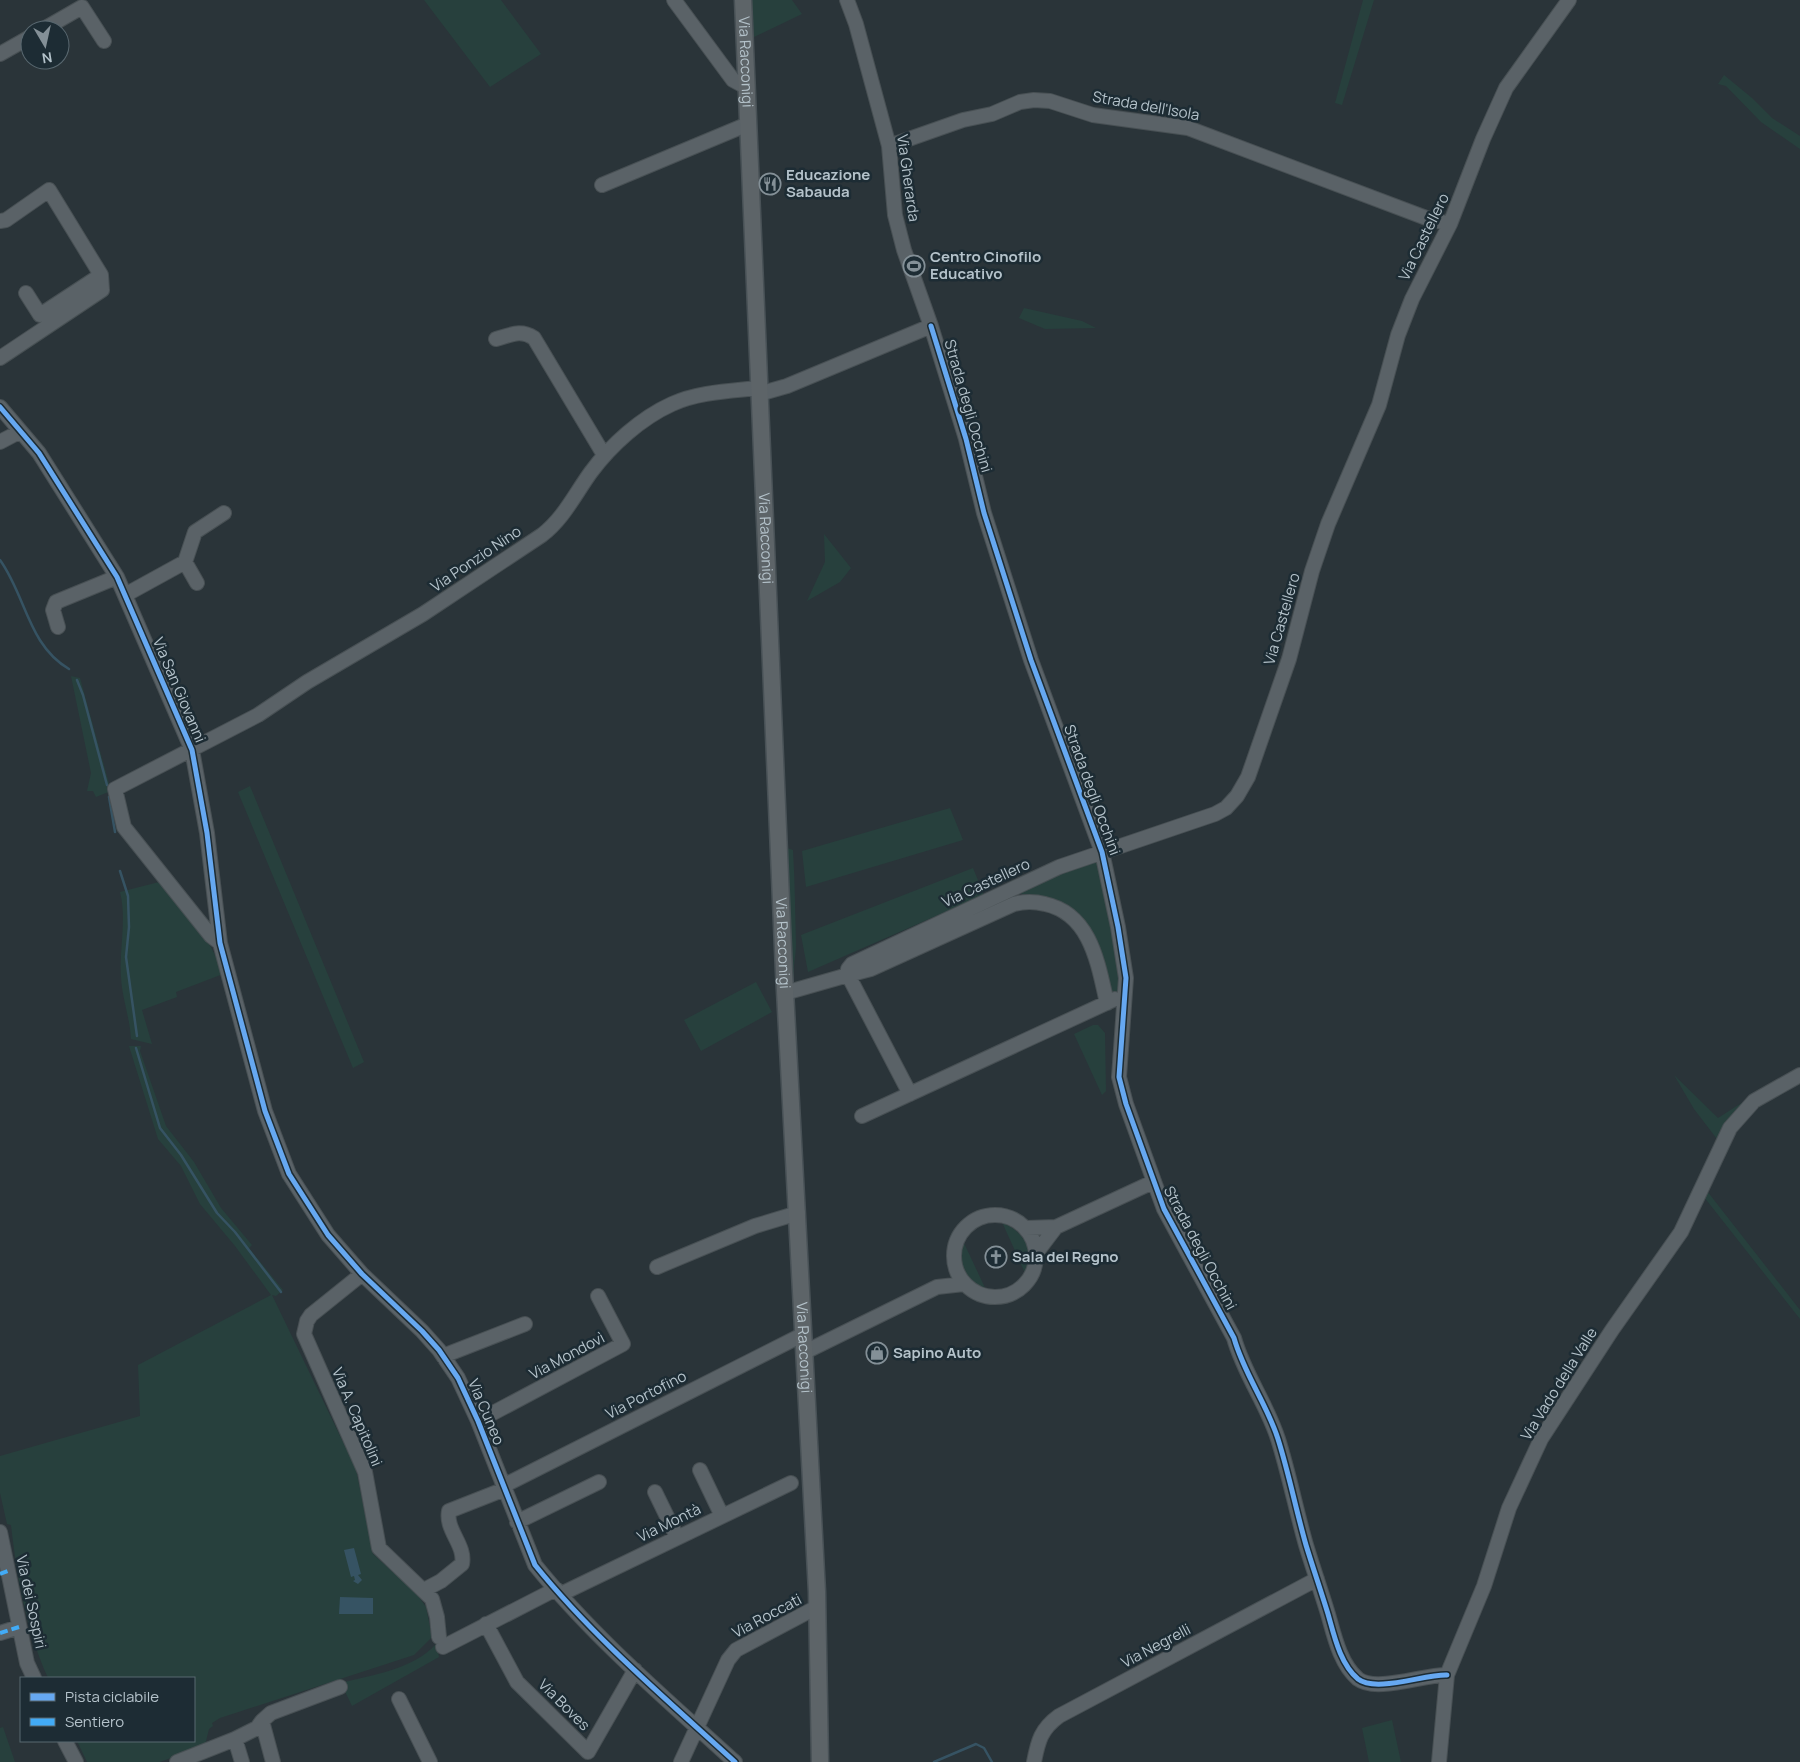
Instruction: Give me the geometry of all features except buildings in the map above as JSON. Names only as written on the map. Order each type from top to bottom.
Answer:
[{"type":"main road","name":"Via Racconigi","points":[[743,0],[785,993],[798,1213],[817,1607],[820,1762]]},
{"type":"street","points":[[674,0],[733,80],[746,88]]},
{"type":"street","name":"Via Gherarda","points":[[847,0],[856,24],[889,146],[894,185],[895,215],[904,250],[931,326]]},
{"type":"street","name":"Via Castellero","points":[[848,975],[848,969],[852,964],[1009,889],[1102,852],[1214,814],[1226,808],[1237,796],[1248,777],[1289,659],[1312,571],[1328,524],[1379,405],[1398,335],[1412,299],[1450,224],[1483,139],[1506,88],[1569,0]]},
{"type":"street","points":[[59,20],[82,7],[104,40]]},
{"type":"street","points":[[0,54],[20,43]]},
{"type":"street","name":"Strada dell'Isola","points":[[889,146],[955,123],[992,114],[1020,102],[1034,100],[1050,101],[1093,115],[1188,128],[1429,219],[1450,224]]},
{"type":"street","name":"Via Racconigi","points":[[602,186],[748,124]]},
{"type":"street","points":[[0,221],[6,220],[49,190],[101,275],[102,290],[0,358]]},
{"type":"street","points":[[26,293],[40,315],[101,275]]},
{"type":"street","points":[[759,391],[787,386],[931,326]]},
{"type":"street","name":"Strada degli Occhini","points":[[931,326],[966,439],[984,513],[1031,660],[1102,852],[1118,926],[1126,992],[1120,1043],[1119,1078],[1152,1182],[1164,1209],[1234,1338],[1238,1355],[1278,1438],[1334,1638],[1344,1661],[1358,1679],[1366,1683],[1384,1684],[1434,1674],[1447,1675]]},
{"type":"street","points":[[496,339],[517,332],[525,332],[534,338],[604,454]]},
{"type":"street","name":"Via Ponzio Nino","points":[[220,943],[211,936],[165,881],[124,827],[115,789],[258,715],[307,682],[423,614],[542,535],[558,521],[604,454],[648,418],[673,403],[709,394],[759,391]]},
{"type":"street","name":"Via San Giovanni","points":[[0,407],[38,453],[117,578],[192,750],[207,833],[220,943],[249,1048]]},
{"type":"street","points":[[0,442],[19,432]]},
{"type":"street","points":[[125,595],[185,562],[195,532],[224,513]]},
{"type":"street","points":[[185,562],[197,584]]},
{"type":"street","points":[[58,627],[53,610],[56,602],[117,578]]},
{"type":"street","points":[[785,993],[872,969],[1014,904],[1025,901],[1056,906],[1068,912],[1083,929],[1097,959],[1107,1003]]},
{"type":"street","points":[[848,975],[910,1094]]},
{"type":"street","points":[[862,1116],[1107,1003],[1126,992]]},
{"type":"street","name":"Via Cuneo","points":[[249,1048],[265,1111],[288,1174],[328,1235],[362,1274],[422,1330],[458,1378],[478,1421],[535,1565],[635,1670],[735,1762]]},
{"type":"street","name":"Via Vado della Valle","points":[[1439,1762],[1447,1675],[1484,1586],[1509,1508],[1541,1439],[1612,1330],[1681,1232],[1730,1128],[1754,1101],[1800,1075]]},
{"type":"street","points":[[1026,1228],[1056,1227],[1152,1182]]},
{"type":"street","points":[[657,1268],[754,1226],[798,1213]]},
{"type":"street","points":[[1037,1252],[1026,1228],[1016,1220],[990,1215],[977,1219],[966,1227],[958,1238],[954,1251],[954,1264],[964,1284],[973,1291],[995,1298],[1017,1292],[1033,1275],[1037,1252],[1056,1227]]},
{"type":"street","points":[[937,1287],[954,1264]]},
{"type":"street","name":"Via A. Capitolini","points":[[362,1274],[311,1315],[306,1321],[304,1334],[364,1472],[379,1548],[432,1599],[441,1642]]},
{"type":"street","points":[[804,1352],[937,1287],[964,1284]]},
{"type":"street","name":"Via Mondovì","points":[[478,1421],[623,1344],[598,1296]]},
{"type":"street","points":[[443,1356],[525,1324]]},
{"type":"street","name":"Via Portofino","points":[[424,1590],[441,1581],[462,1564],[463,1556],[449,1521],[449,1511],[504,1488],[804,1334]]},
{"type":"street","points":[[700,1470],[722,1516]]},
{"type":"street","points":[[517,1522],[599,1482]]},
{"type":"street","name":"Via Montà","points":[[441,1642],[559,1592],[791,1483]]},
{"type":"street","points":[[655,1492],[677,1537]]},
{"type":"street","name":"Via dei Sospiri","points":[[0,1532],[4,1573],[27,1663],[34,1677]]},
{"type":"street","name":"Via Negrelli","points":[[1034,1762],[1038,1738],[1043,1730],[1059,1716],[1317,1579]]},
{"type":"street","name":"Via Roccati","points":[[681,1762],[728,1660],[736,1650],[817,1607]]},
{"type":"street","name":"Via Boves","points":[[486,1624],[517,1682],[588,1752],[635,1670]]},
{"type":"street","points":[[0,1633],[19,1627]]},
{"type":"street","points":[[177,1762],[235,1739],[257,1728],[271,1713],[340,1687]]},
{"type":"street","points":[[399,1699],[430,1762]]},
{"type":"street","points":[[262,1721],[274,1762]]},
{"type":"street","points":[[235,1739],[242,1762]]},
{"type":"street","points":[[66,1742],[76,1762]]},
{"type":"green space","points":[[424,0],[501,0],[541,54],[490,87]]},
{"type":"green space","points":[[747,0],[792,0],[802,14],[754,37],[748,35]]},
{"type":"green space","points":[[1363,0],[1374,0],[1342,105],[1335,103]]},
{"type":"green space","points":[[1724,75],[1752,98],[1772,118],[1800,136],[1800,149],[1761,122],[1726,86],[1718,84]]},
{"type":"green space","points":[[1024,308],[1082,321],[1096,328],[1045,329],[1019,318]]},
{"type":"green space","points":[[824,534],[851,568],[840,582],[807,601],[825,562]]},
{"type":"green space","points":[[71,676],[80,678],[111,791],[96,797],[93,791],[87,791],[91,773]]},
{"type":"green space","points":[[250,786],[364,1062],[353,1068],[238,792]]},
{"type":"green space","points":[[950,808],[963,840],[806,887],[802,851]]},
{"type":"green space","points":[[787,848],[793,850],[795,886],[796,949],[794,976],[791,979]]},
{"type":"green space","points":[[1094,858],[1100,865],[1122,973],[1122,990],[1110,997],[1101,958],[1087,926],[1076,913],[1062,903],[1044,897],[1022,894],[1019,889]]},
{"type":"green space","points":[[973,868],[984,895],[808,972],[801,935]]},
{"type":"green space","points":[[159,882],[197,924],[223,974],[176,992],[177,997],[142,1010],[152,1044],[131,1039],[121,977],[123,913],[120,892]]},
{"type":"green space","points":[[756,982],[772,1012],[701,1051],[684,1020]]},
{"type":"green space","points":[[1093,1025],[1098,1025],[1105,1033],[1106,1091],[1102,1095],[1074,1034]]},
{"type":"green space","points":[[129,1046],[141,1046],[140,1051],[166,1126],[194,1162],[221,1208],[252,1245],[249,1248],[283,1290],[276,1296],[272,1295],[356,1469],[373,1554],[416,1593],[426,1607],[432,1637],[414,1655],[220,1718],[212,1723],[213,1726],[209,1729],[205,1745],[160,1762],[87,1762],[77,1742],[195,1742],[195,1677],[48,1677],[28,1622],[16,1564],[11,1525],[7,1524],[0,1493],[0,1456],[140,1416],[138,1365],[271,1295],[235,1246],[200,1204],[181,1166],[158,1139]]},
{"type":"green space","points":[[1674,1075],[1718,1118],[1743,1102],[1717,1139],[1694,1109]]},
{"type":"green space","points":[[1707,1191],[1800,1310],[1800,1319],[1704,1197]]},
{"type":"green space","points":[[1002,1222],[1022,1236],[1029,1249],[1028,1265],[1025,1273]]},
{"type":"green space","points":[[963,1241],[987,1292],[971,1285],[962,1273],[959,1258]]},
{"type":"green space","points":[[436,1644],[439,1657],[352,1706],[341,1683],[392,1670],[416,1660]]},
{"type":"green space","points":[[1392,1720],[1401,1762],[1369,1762],[1362,1728]]},
{"type":"green space","points":[[3,1727],[15,1762],[0,1762],[0,1728]]},
{"type":"water","points":[[354,1548],[361,1574],[358,1575],[362,1580],[358,1584],[353,1581],[355,1580],[354,1576],[351,1577],[344,1550]]},
{"type":"water","points":[[340,1597],[373,1598],[373,1614],[339,1614]]},
{"type":"waterway","points":[[0,560],[9,574],[36,633],[55,659],[69,669]]},
{"type":"waterway","points":[[77,680],[83,695],[107,785]]},
{"type":"waterway","points":[[109,797],[115,832]]},
{"type":"waterway","points":[[120,871],[128,896],[129,927],[126,957],[137,1036]]},
{"type":"waterway","points":[[136,1048],[160,1128],[181,1155],[217,1213],[235,1232],[281,1292]]},
{"type":"waterway","points":[[934,1762],[976,1744],[984,1748],[992,1762]]},
{"type":"marked path","points":[[0,1574],[8,1571]]},
{"type":"marked path","points":[[0,1633],[19,1627]]},
{"type":"cycle path","points":[[931,326],[966,439],[984,513],[1031,660],[1102,852],[1118,927],[1126,978],[1119,1077],[1126,1104],[1164,1209],[1234,1338],[1238,1351],[1273,1426],[1286,1465],[1306,1545],[1342,1657],[1352,1673],[1366,1683],[1388,1684],[1447,1675]]},
{"type":"cycle path","points":[[0,407],[39,453],[117,577],[192,750],[207,833],[220,943],[265,1111],[289,1174],[328,1235],[362,1274],[422,1331],[439,1350],[458,1378],[478,1421],[535,1565],[557,1592],[606,1642],[735,1762]]},
{"type":"place","name":"Educazione Sabauda","points":[[770,184]]},
{"type":"place","name":"Centro Cinofilo Educativo","points":[[914,266]]},
{"type":"place","name":"Sala del Regno","points":[[996,1257]]},
{"type":"place","name":"Sapino Auto","points":[[877,1353]]}]
